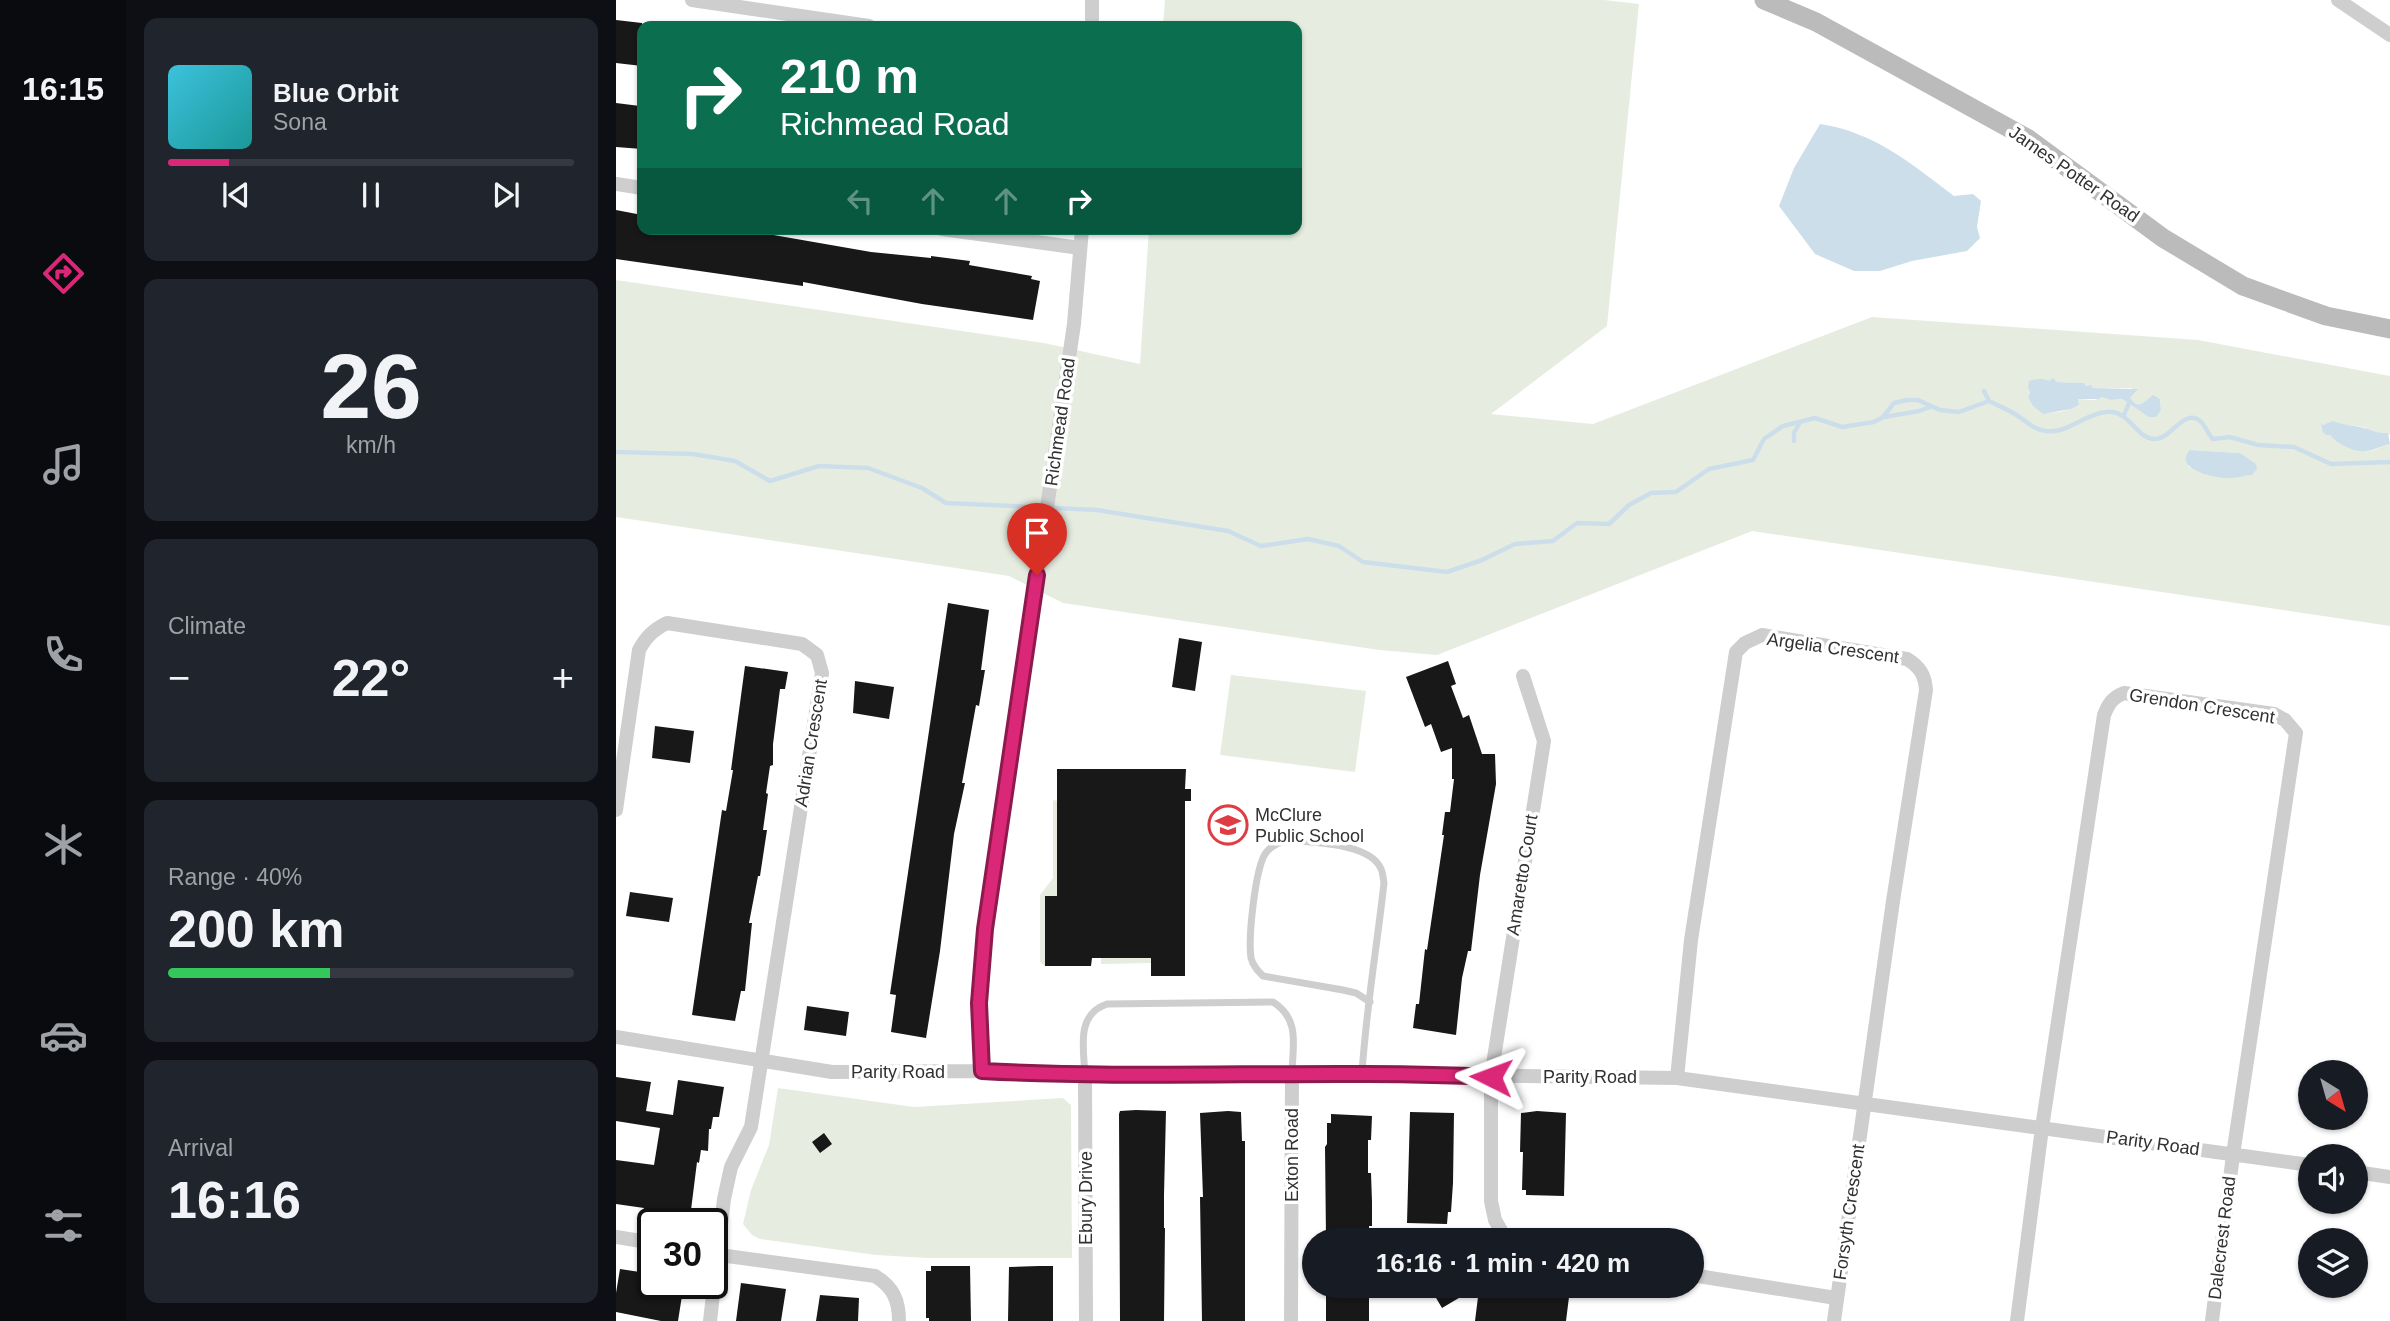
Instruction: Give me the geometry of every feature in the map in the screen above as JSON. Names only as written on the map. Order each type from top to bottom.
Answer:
[{"type":"main road","name":"James Potter Road","points":[[1764,0],[1816,22],[2028,138],[2163,238],[2243,286],[2326,316],[2390,329]]},
{"type":"street","points":[[692,0],[835,21]]},
{"type":"street","points":[[1092,0],[1092,21]]},
{"type":"street","points":[[2338,0],[2390,35]]},
{"type":"street","points":[[616,184],[637,187]]},
{"type":"street","points":[[986,235],[1080,248]]},
{"type":"street","name":"Richmead Road","points":[[982,1071],[979,1003],[985,929],[1074,324],[1081,235]]},
{"type":"street","name":"Adrian Crescent","points":[[616,810],[639,650],[645,638],[655,629],[667,623],[802,644],[817,655],[822,673],[751,1127],[731,1167],[723,1208]]},
{"type":"street","name":"Argelia Crescent","points":[[1677,1077],[1691,940],[1732,670],[1737,652],[1745,643],[1762,635],[1907,659],[1919,666],[1926,679],[1864,1103]]},
{"type":"street","name":"Amaretto Court","points":[[1500,1228],[1491,1201],[1491,1077],[1544,741],[1522,676]]},
{"type":"street","name":"Grendon Crescent","points":[[2042,1128],[2105,715],[2109,702],[2115,696],[2135,693],[2274,714],[2285,720],[2296,733],[2233,1155]]},
{"type":"street","name":"Parity Road","points":[[616,1037],[832,1072],[982,1071],[1085,1076],[1292,1073],[1677,1077],[2298,1163]]},
{"type":"street","name":"Exton Road","points":[[1292,1073],[1292,1321]]},
{"type":"street","name":"Ebury Drive","points":[[1085,1076],[1086,1321]]},
{"type":"street","name":"Forsyth Crescent","points":[[1834,1321],[1864,1103]]},
{"type":"street","points":[[2017,1321],[2042,1128]]},
{"type":"street","name":"Dalecrest Road","points":[[2212,1321],[2233,1155]]},
{"type":"street","points":[[2368,1174],[2390,1177]]},
{"type":"street","points":[[616,1237],[637,1240]]},
{"type":"street","points":[[728,1256],[875,1276],[885,1281],[892,1290],[897,1300],[899,1321]]},
{"type":"street","points":[[1704,1277],[1836,1298]]},
{"type":"street","name":"Adrian Crescent","points":[[710,1321],[712,1299]]},
{"type":"lane","points":[[1362,1074],[1384,883],[1381,868],[1370,855],[1358,850],[1288,840],[1279,842],[1265,854],[1260,867],[1250,929],[1253,964],[1263,976],[1356,993],[1370,1002]]},
{"type":"lane","points":[[1085,1076],[1083,1030],[1097,1007],[1107,1004],[1273,1002],[1282,1008],[1290,1019],[1293,1032],[1292,1073]]},
{"type":"shaded area","points":[[1165,0],[1604,0],[1639,4],[1607,326],[1491,414],[1593,424],[1872,317],[2198,340],[2390,376],[2390,435],[2358,426],[2321,425],[2322,431],[2357,450],[2369,451],[2390,444],[2390,626],[1752,531],[1437,655],[1379,650],[1063,603],[1009,576],[616,517],[616,280],[1044,343],[1140,364],[1149,235],[1302,235],[1302,21],[1163,21]],"holes":[[[2053,379],[2057,382],[2080,383],[2093,388],[2132,388],[2129,398],[2134,403],[2139,404],[2150,398],[2160,399],[2161,410],[2149,416],[2122,399],[2101,397],[2095,400],[2077,399],[2079,405],[2064,411],[2051,412],[2039,408],[2028,397],[2030,392]],[[2190,450],[2240,453],[2252,475],[2204,474],[2188,466]]]},
{"type":"shaded area","points":[[1231,675],[1366,691],[1355,772],[1220,755]]},
{"type":"shaded area","points":[[1053,800],[1058,801],[1057,896],[1045,897],[1045,966],[1040,962],[1040,895],[1053,878]]},
{"type":"shaded area","points":[[1101,958],[1151,958],[1151,963],[1101,964]]},
{"type":"shaded area","points":[[778,1088],[914,1107],[1063,1098],[1071,1105],[1072,1258],[928,1258],[876,1255],[760,1239],[752,1235],[743,1224],[751,1190],[769,1145]]},
{"type":"water","points":[[1820,124],[1840,128],[1875,142],[1907,161],[1954,196],[1973,194],[1981,201],[1977,227],[1980,238],[1967,251],[1912,261],[1880,271],[1854,271],[1815,254],[1779,206],[1794,168]]},
{"type":"water","points":[[2053,378],[2057,382],[2084,383],[2093,388],[2138,389],[2130,398],[2133,402],[2141,404],[2153,395],[2160,399],[2161,410],[2156,417],[2149,417],[2122,399],[2101,397],[2078,399],[2079,405],[2071,409],[2043,414],[2033,406],[2028,397],[2029,381],[2049,381]]},
{"type":"water","points":[[2333,421],[2388,433],[2390,444],[2367,451],[2347,447],[2322,431],[2321,423],[2323,425]]},
{"type":"water","points":[[2190,450],[2240,453],[2256,464],[2257,469],[2252,475],[2231,478],[2203,474],[2186,462]]},
{"type":"building","points":[[616,20],[637,22],[637,65],[616,63]]},
{"type":"building","points":[[616,103],[637,106],[637,149],[616,147]]},
{"type":"building","points":[[616,210],[637,214],[637,235],[773,235],[871,252],[970,261],[969,265],[1032,276],[1031,279],[1040,281],[1033,320],[922,304],[803,282],[803,286],[616,259]]},
{"type":"building","points":[[948,603],[989,610],[981,670],[985,670],[962,783],[965,783],[954,834],[926,1038],[891,1032],[896,995],[890,994]]},
{"type":"building","points":[[1179,638],[1202,642],[1195,691],[1172,687]]},
{"type":"building","points":[[1448,661],[1456,684],[1451,686],[1463,718],[1469,715],[1482,754],[1495,754],[1496,784],[1480,875],[1471,951],[1468,951],[1462,978],[1456,1035],[1413,1028],[1416,1004],[1419,1004],[1425,949],[1427,950],[1445,812],[1450,812],[1454,779],[1452,748],[1441,752],[1431,724],[1425,727],[1406,677]]},
{"type":"building","points":[[745,666],[788,672],[785,689],[780,689],[773,765],[770,766],[766,793],[763,830],[767,830],[749,923],[752,923],[745,991],[741,991],[735,1021],[692,1015],[722,810],[726,811],[733,770]]},
{"type":"building","points":[[855,681],[894,687],[889,719],[853,713]]},
{"type":"building","points":[[655,726],[694,731],[690,763],[652,758]]},
{"type":"building","points":[[1057,769],[1186,769],[1185,789],[1191,789],[1191,801],[1185,801],[1185,976],[1151,976],[1151,958],[1092,958],[1091,966],[1045,966],[1045,896],[1057,896]]},
{"type":"building","points":[[630,892],[673,898],[669,922],[626,916]]},
{"type":"building","points":[[807,1006],[849,1012],[846,1036],[804,1030]]},
{"type":"building","points":[[616,1077],[651,1082],[646,1111],[673,1115],[678,1080],[724,1087],[719,1117],[713,1117],[709,1129],[708,1151],[701,1150],[699,1163],[697,1162],[691,1208],[644,1208],[616,1204],[616,1160],[654,1165],[660,1128],[616,1121]]},
{"type":"building","points":[[1120,1111],[1166,1111],[1164,1321],[1120,1321],[1119,1114]]},
{"type":"building","points":[[1241,1112],[1242,1141],[1245,1141],[1245,1321],[1202,1321],[1200,1197],[1203,1197],[1200,1113]]},
{"type":"building","points":[[1410,1112],[1454,1113],[1453,1183],[1451,1212],[1448,1212],[1447,1224],[1407,1223]]},
{"type":"building","points":[[1521,1113],[1566,1113],[1564,1196],[1526,1195],[1526,1190],[1522,1190]]},
{"type":"building","points":[[1331,1114],[1372,1116],[1371,1140],[1368,1140],[1368,1173],[1371,1173],[1372,1202],[1372,1226],[1369,1228],[1326,1228],[1325,1147],[1327,1123],[1331,1123]]},
{"type":"building","points":[[824,1133],[832,1144],[820,1153],[812,1142]]},
{"type":"building","points":[[931,1266],[970,1266],[971,1321],[929,1321],[929,1318],[926,1318],[926,1271],[931,1271]]},
{"type":"building","points":[[1053,1266],[1053,1321],[1008,1321],[1009,1267]]},
{"type":"building","points":[[620,1269],[637,1272],[637,1299],[681,1299],[678,1321],[661,1321],[616,1312]]},
{"type":"building","points":[[741,1283],[786,1289],[781,1321],[736,1321]]},
{"type":"building","points":[[820,1295],[859,1298],[858,1321],[816,1321]]},
{"type":"building","points":[[1326,1298],[1369,1298],[1369,1321],[1326,1321]]},
{"type":"building","points":[[1436,1298],[1459,1298],[1442,1308]]},
{"type":"building","points":[[1478,1298],[1569,1298],[1566,1321],[1475,1321]]},
{"type":"waterway","points":[[1984,391],[1989,401]]},
{"type":"waterway","points":[[616,452],[693,454],[735,461],[770,481],[819,466],[868,468],[922,488],[946,503],[1097,510],[1228,531],[1261,546],[1308,539],[1339,546],[1363,562],[1447,572],[1482,560],[1515,544],[1553,541],[1577,523],[1609,524],[1629,505],[1651,493],[1676,492],[1709,469],[1753,460],[1764,439],[1783,426],[1815,418],[1842,427],[1874,422],[1883,417],[1894,403],[1907,400],[1918,400],[1940,410],[1959,412],[1989,401],[2046,431],[2062,430],[2090,416],[2114,412],[2127,419],[2143,435],[2156,439],[2186,419],[2192,418],[2202,423],[2213,439],[2230,437],[2258,445],[2294,447],[2331,464],[2390,462]]},
{"type":"waterway","points":[[2124,415],[2129,403]]},
{"type":"waterway","points":[[1884,417],[1930,407]]},
{"type":"waterway","points":[[1794,441],[1794,433],[1800,422]]},
{"type":"place","name":"McClure Public School","points":[[1228,825]]},
{"type":"route","points":[[1037,575],[985,929],[979,1003],[982,1071],[1085,1076],[1292,1073],[1491,1077]]}]
